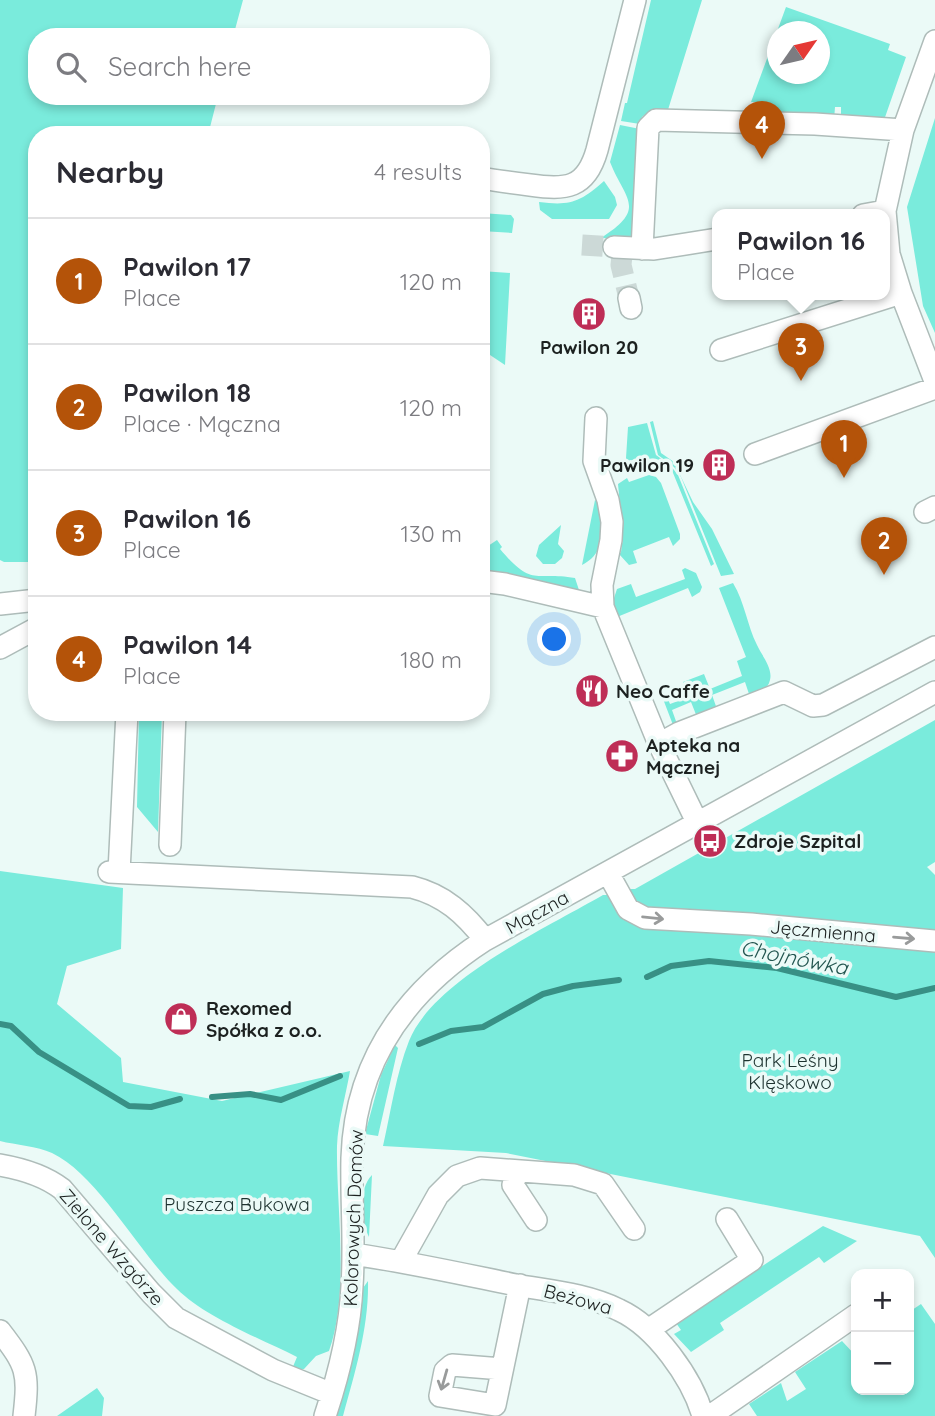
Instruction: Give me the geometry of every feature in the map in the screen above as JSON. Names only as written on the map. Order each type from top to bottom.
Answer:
[{"type":"street","points":[[490,179],[564,188],[587,174],[593,165],[635,0]]},
{"type":"street","points":[[885,209],[904,130],[935,41]]},
{"type":"street","points":[[712,240],[625,250],[648,128],[656,120],[815,124],[904,130]]},
{"type":"street","points":[[890,257],[935,381]]},
{"type":"street","points":[[890,296],[901,293]]},
{"type":"street","points":[[721,350],[879,300]]},
{"type":"street","points":[[755,454],[935,388]]},
{"type":"street","points":[[596,418],[594,461],[608,500],[612,523],[601,585],[603,607],[659,744],[698,824]]},
{"type":"street","points":[[490,582],[603,607]]},
{"type":"street","points":[[0,604],[28,601]]},
{"type":"street","points":[[0,648],[28,633]]},
{"type":"street","points":[[659,744],[679,733],[784,692],[815,712],[823,705],[935,647]]},
{"type":"street","name":"Mączna","points":[[126,721],[114,872],[412,887],[442,898],[461,912],[485,940],[935,692]]},
{"type":"street","points":[[170,845],[175,721]]},
{"type":"street","name":"Jęczmienna","points":[[608,873],[628,909],[645,918],[935,941]]},
{"type":"street","name":"Kolorowych Domów","points":[[325,1416],[346,1337],[352,1299],[352,1157],[356,1124],[368,1076],[393,1027],[417,995],[458,958],[485,940]]},
{"type":"street","name":"Zielone Wzgórze","points":[[0,1165],[35,1173],[51,1180],[62,1189],[151,1293],[176,1318],[273,1370],[332,1394]]},
{"type":"street","points":[[401,1261],[438,1195],[457,1176],[480,1168],[574,1175],[603,1184],[634,1229]]},
{"type":"street","points":[[517,1171],[513,1185],[536,1220]]},
{"type":"street","points":[[648,1330],[752,1261],[727,1219]]},
{"type":"street","name":"Beżowa","points":[[354,1254],[597,1301],[620,1310],[659,1340],[699,1401],[703,1416]]},
{"type":"street","points":[[502,1369],[520,1285]]},
{"type":"street","points":[[710,1416],[851,1318]]},
{"type":"street","points":[[0,1331],[24,1366],[27,1378],[24,1416]]},
{"type":"green space","points":[[0,0],[243,0],[235,28],[28,28],[28,105],[216,105],[210,126],[28,126],[28,562],[0,560]]},
{"type":"green space","points":[[651,0],[702,0],[667,113],[647,113],[640,124],[621,121],[627,103]]},
{"type":"green space","points":[[786,7],[825,21],[781,21]]},
{"type":"green space","points":[[830,23],[890,44],[888,50],[906,57],[883,123],[841,121],[841,107],[835,107],[834,120],[756,117],[757,102],[751,102],[767,59],[767,84],[830,84]]},
{"type":"green space","points":[[935,118],[935,333],[923,306],[907,207]]},
{"type":"green space","points":[[620,125],[640,129],[634,234],[625,239],[601,238],[624,219],[628,211],[629,203],[610,162]]},
{"type":"green space","points":[[604,181],[617,205],[609,219],[552,219],[540,210],[539,202],[575,201]]},
{"type":"green space","points":[[490,214],[511,215],[514,219],[512,233],[490,232]]},
{"type":"green space","points":[[490,272],[510,273],[505,365],[490,355]]},
{"type":"green space","points":[[653,421],[661,453],[674,462],[693,502],[712,529],[734,574],[721,576],[681,477],[674,467],[658,455],[650,422]]},
{"type":"green space","points":[[647,423],[656,455],[670,465],[678,475],[714,564],[711,566],[671,468],[661,461],[651,459],[628,464],[628,427]]},
{"type":"green space","points":[[649,475],[656,477],[661,483],[680,539],[673,546],[669,537],[633,551],[637,563],[629,565],[619,554],[623,537],[618,484],[627,478],[629,482]]},
{"type":"green space","points":[[595,500],[599,503],[601,512],[602,538],[596,553],[582,565]]},
{"type":"green space","points":[[561,525],[558,544],[564,551],[562,558],[555,564],[543,564],[536,556],[539,545]]},
{"type":"green space","points":[[497,540],[502,547],[500,549],[511,561],[534,576],[575,578],[580,593],[490,575],[490,545]]},
{"type":"green space","points":[[685,568],[696,573],[702,587],[700,592],[692,597],[688,588],[617,617],[613,601],[617,589],[631,584],[636,597],[685,579],[682,570]]},
{"type":"green space","points":[[733,583],[769,667],[769,683],[762,691],[750,697],[745,682],[712,695],[717,709],[697,717],[691,702],[672,710],[677,724],[673,725],[660,691],[664,690],[670,704],[689,697],[683,682],[704,674],[710,689],[742,676],[737,661],[746,657],[719,588]]},
{"type":"green space","points":[[935,720],[935,862],[927,867],[935,875],[935,930],[851,929],[644,910],[633,900],[630,889],[635,889]]},
{"type":"green space","points":[[139,721],[162,721],[158,832],[137,807]]},
{"type":"green space","name":"Puszcza Bukowa","points":[[0,871],[123,888],[121,949],[67,966],[57,1004],[121,1058],[123,1082],[222,1101],[350,1071],[337,1146],[339,1303],[329,1351],[316,1356],[304,1369],[292,1369],[297,1357],[202,1309],[177,1289],[102,1196],[69,1163],[46,1151],[0,1141]]},
{"type":"green space","name":"Park Leśny Klęskowo","points":[[603,895],[608,895],[617,904],[935,946],[935,1258],[920,1236],[506,1153],[383,1146],[404,1054],[422,1019],[466,976],[524,939]]},
{"type":"green space","points":[[395,1045],[398,1048],[378,1136],[365,1134],[381,1075]]},
{"type":"green space","points":[[372,1175],[369,1237],[362,1205],[364,1188]]},
{"type":"green space","points":[[823,1226],[857,1241],[824,1263],[819,1257],[720,1323],[724,1330],[691,1352],[674,1334],[681,1330],[676,1323]]},
{"type":"green space","points":[[368,1281],[360,1349],[343,1416],[337,1416],[359,1328],[363,1288]]},
{"type":"green space","points":[[921,1304],[935,1324],[935,1416],[757,1416],[749,1404],[781,1383],[787,1401],[806,1389],[795,1372],[842,1341],[851,1351],[851,1395],[914,1395],[914,1309]]},
{"type":"green space","points":[[97,1388],[104,1398],[102,1416],[57,1416]]},
{"type":"waterway","name":"Chojnówka","points":[[647,977],[671,966],[709,961],[777,968],[896,997],[935,988]]},
{"type":"waterway","name":"Chojnówka","points":[[419,1044],[451,1031],[483,1027],[543,994],[573,986],[619,980]]},
{"type":"waterway","name":"Chojnówka","points":[[0,1024],[11,1026],[39,1052],[129,1106],[151,1107],[180,1099]]},
{"type":"waterway","name":"Chojnówka","points":[[212,1097],[250,1094],[281,1100],[340,1076]]},
{"type":"tunnel","points":[[582,245],[614,247]]},
{"type":"tunnel","points":[[622,255],[621,265],[629,298]]},
{"type":"place","name":"Pawilon 14","points":[[762,159]]},
{"type":"place","name":"Pawilon 20","points":[[589,314]]},
{"type":"place","name":"Pawilon 16","points":[[801,381]]},
{"type":"place","name":"Pawilon 19","points":[[719,465]]},
{"type":"place","name":"Pawilon 17","points":[[844,478]]},
{"type":"place","name":"Pawilon 18","points":[[884,575]]},
{"type":"place","name":"Neo Caffe","points":[[592,691]]},
{"type":"place","name":"Apteka na Mącznej","points":[[622,756]]},
{"type":"place","name":"Zdroje Szpital","points":[[710,841]]},
{"type":"place","name":"Rexomed Spółka z o.o.","points":[[181,1019]]}]
